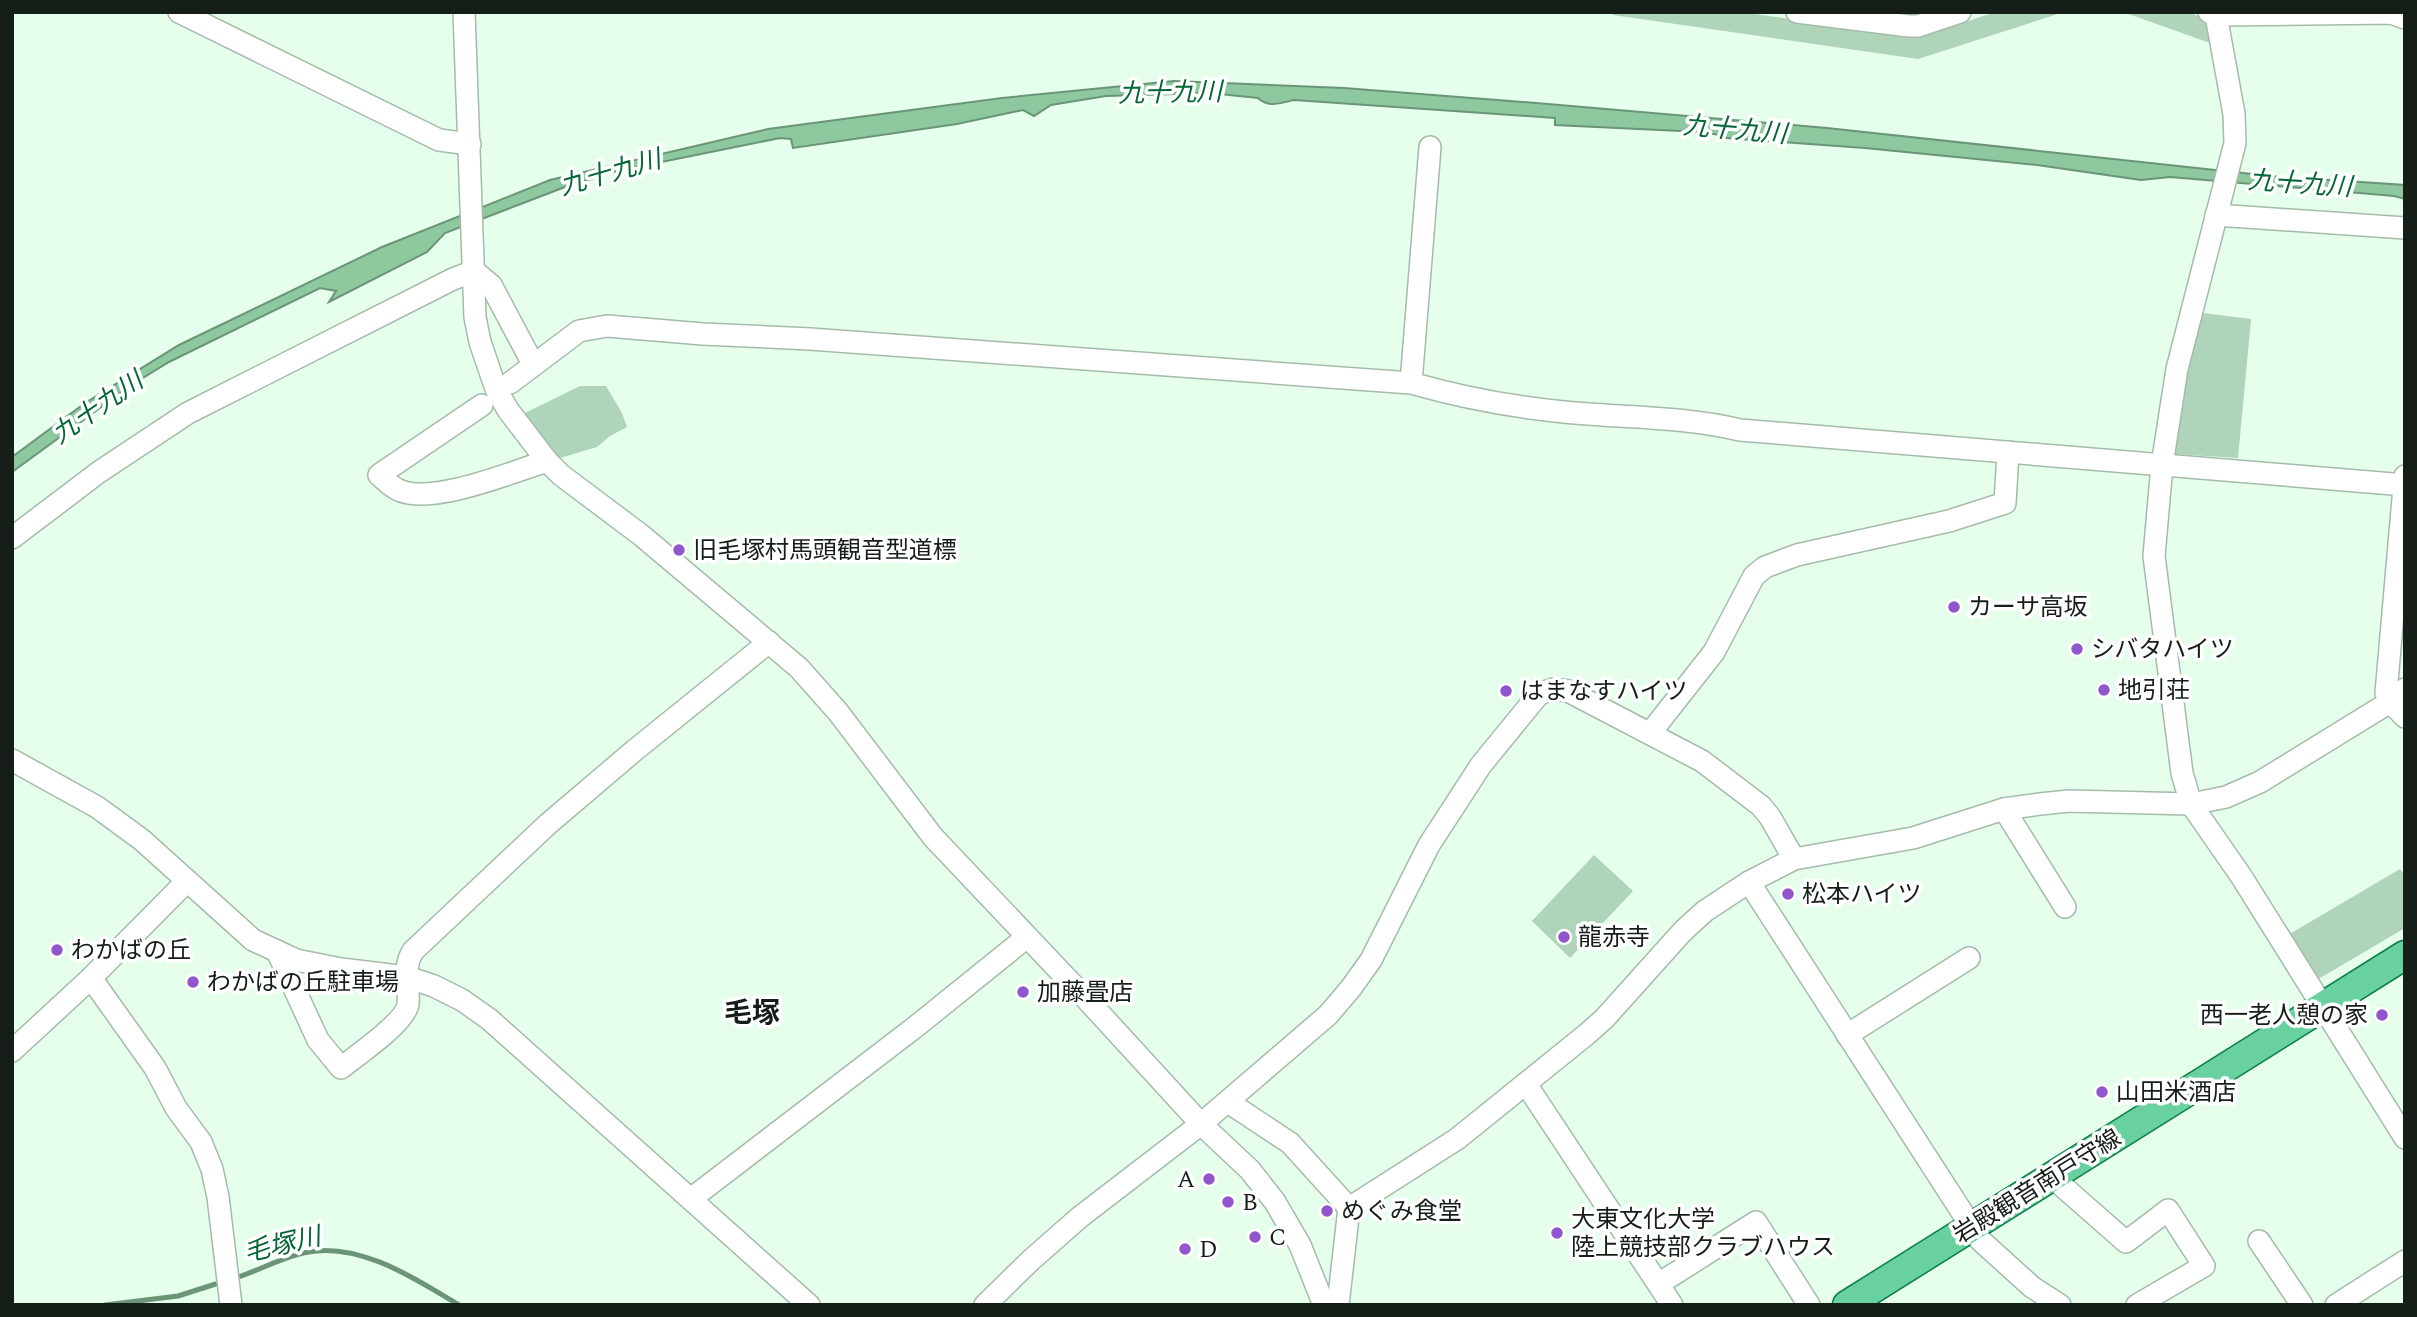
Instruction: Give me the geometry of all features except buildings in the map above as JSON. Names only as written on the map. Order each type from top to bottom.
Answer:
[{"type":"main road","name":"岩殿観音南戸守線","points":[[1847,1305],[2405,955]]},
{"type":"street","points":[[179,12],[439,140],[470,144]]},
{"type":"street","points":[[464,12],[475,317],[491,376],[508,410],[561,475],[641,535],[799,668],[838,712],[933,837],[1201,1124],[1250,1170],[1275,1202],[1300,1245],[1324,1305]]},
{"type":"street","points":[[1797,12],[1907,19],[1918,26],[1960,12]]},
{"type":"street","points":[[2405,18],[2391,13],[2213,14],[2234,114],[2235,144],[2177,369],[2162,465],[2154,556],[2182,773],[2191,804],[2241,876],[2405,1138]]},
{"type":"street","points":[[1411,383],[1430,147]]},
{"type":"street","points":[[2217,212],[2405,228]]},
{"type":"street","points":[[474,267],[499,297],[533,364]]},
{"type":"street","points":[[12,538],[99,472],[188,413],[474,267]]},
{"type":"street","points":[[510,383],[579,331],[607,326],[1411,383],[1441,392],[1562,412],[1711,423],[1740,430],[2404,485]]},
{"type":"street","points":[[482,405],[379,475],[403,492],[447,492],[547,461]]},
{"type":"street","points":[[1651,732],[1702,670],[1755,576],[1765,567],[1797,555],[1949,521],[2005,503],[2008,452]]},
{"type":"street","points":[[1349,1208],[1457,1139],[1604,1019],[1665,950],[1705,911],[1749,882],[1794,859],[1913,838],[2004,809],[2070,801],[2191,804],[2226,797],[2260,782],[2400,703],[2386,693],[2405,477]]},
{"type":"street","points":[[276,951],[318,1040],[341,1068],[401,1019],[408,1007],[406,962],[413,951],[539,832],[769,642]]},
{"type":"street","points":[[985,1305],[1080,1217],[1201,1124],[1328,1014],[1371,960],[1429,845],[1451,808],[1481,765],[1539,694],[1553,689],[1568,691],[1702,761],[1761,806],[1794,859]]},
{"type":"street","points":[[12,760],[97,807],[142,840],[253,940],[296,960],[341,969],[407,976],[462,1000],[489,1019],[809,1305]]},
{"type":"street","points":[[2004,809],[2065,907]]},
{"type":"street","points":[[12,1051],[91,978],[187,881]]},
{"type":"street","points":[[1749,882],[1980,1240],[2032,1287],[2060,1305]]},
{"type":"street","points":[[692,1198],[914,1028],[1027,937]]},
{"type":"street","points":[[1847,1035],[1969,958]]},
{"type":"street","points":[[91,978],[155,1068],[176,1108],[201,1142],[212,1169],[218,1197],[232,1305]]},
{"type":"street","points":[[1525,1084],[1660,1283],[1672,1305]]},
{"type":"street","points":[[1228,1101],[1290,1143],[1349,1208],[1338,1305]]},
{"type":"street","points":[[2052,1177],[2126,1242],[2168,1210],[2204,1266],[2137,1305]]},
{"type":"street","points":[[1660,1283],[1756,1222],[1809,1305]]},
{"type":"street","points":[[2259,1241],[2302,1305]]},
{"type":"street","points":[[2336,1305],[2405,1261]]},
{"type":"shaded area","points":[[1611,12],[1740,12],[1918,37],[1996,12],[2064,12],[1918,59],[1613,15]]},
{"type":"shaded area","points":[[2123,12],[2188,12],[2205,19],[2210,43]]},
{"type":"shaded area","points":[[2203,313],[2251,319],[2238,458],[2173,454],[2177,400]]},
{"type":"shaded area","points":[[580,386],[606,386],[627,427],[597,447],[560,458],[545,444],[525,413]]},
{"type":"shaded area","points":[[1594,855],[1633,891],[1570,958],[1532,921]]},
{"type":"shaded area","points":[[2400,869],[2405,876],[2405,928],[2315,981],[2288,935]]},
{"type":"water","name":"九十九川","points":[[1174,81],[1344,88],[1827,128],[2271,176],[2405,185],[2405,199],[2170,177],[2141,180],[2037,165],[1726,138],[1701,132],[1555,125],[1555,118],[1294,100],[1271,104],[1258,98],[1210,93],[1106,96],[1051,105],[1034,116],[1023,110],[957,124],[793,148],[791,139],[780,138],[617,171],[565,187],[445,233],[427,252],[329,302],[336,291],[320,288],[169,362],[130,386],[12,472],[12,457],[85,403],[179,345],[382,247],[550,180],[768,129],[1002,98]]},
{"type":"waterway","name":"毛塚川","points":[[232,1279],[303,1253],[323,1250],[344,1252],[404,1273],[459,1305]]},
{"type":"waterway","name":"毛塚川","points":[[105,1305],[178,1296],[222,1282]]},
{"type":"place","name":"旧毛塚村馬頭観音型道標","points":[[679,550]]},
{"type":"place","name":"カーサ高坂","points":[[1954,607]]},
{"type":"place","name":"シバタハイツ","points":[[2077,649]]},
{"type":"place","name":"地引荘","points":[[2104,690]]},
{"type":"place","name":"はまなすハイツ","points":[[1506,691]]},
{"type":"place","name":"松本ハイツ","points":[[1788,894]]},
{"type":"place","name":"龍赤寺","points":[[1564,937]]},
{"type":"place","name":"わかばの丘","points":[[57,950]]},
{"type":"place","name":"わかばの丘駐車場","points":[[193,982]]},
{"type":"place","name":"加藤畳店","points":[[1023,992]]},
{"type":"place","name":"西一老人憩の家","points":[[2382,1015]]},
{"type":"place","name":"山田米酒店","points":[[2102,1092]]},
{"type":"place","name":"A","points":[[1209,1179]]},
{"type":"place","name":"B","points":[[1228,1202]]},
{"type":"place","name":"めぐみ食堂","points":[[1327,1211]]},
{"type":"place","name":"大東文化大学 陸上競技部クラブハウス","points":[[1557,1233]]},
{"type":"place","name":"C","points":[[1255,1237]]},
{"type":"place","name":"D","points":[[1185,1249]]},
{"type":"district","name":"毛塚","points":[[752,1012]]}]
